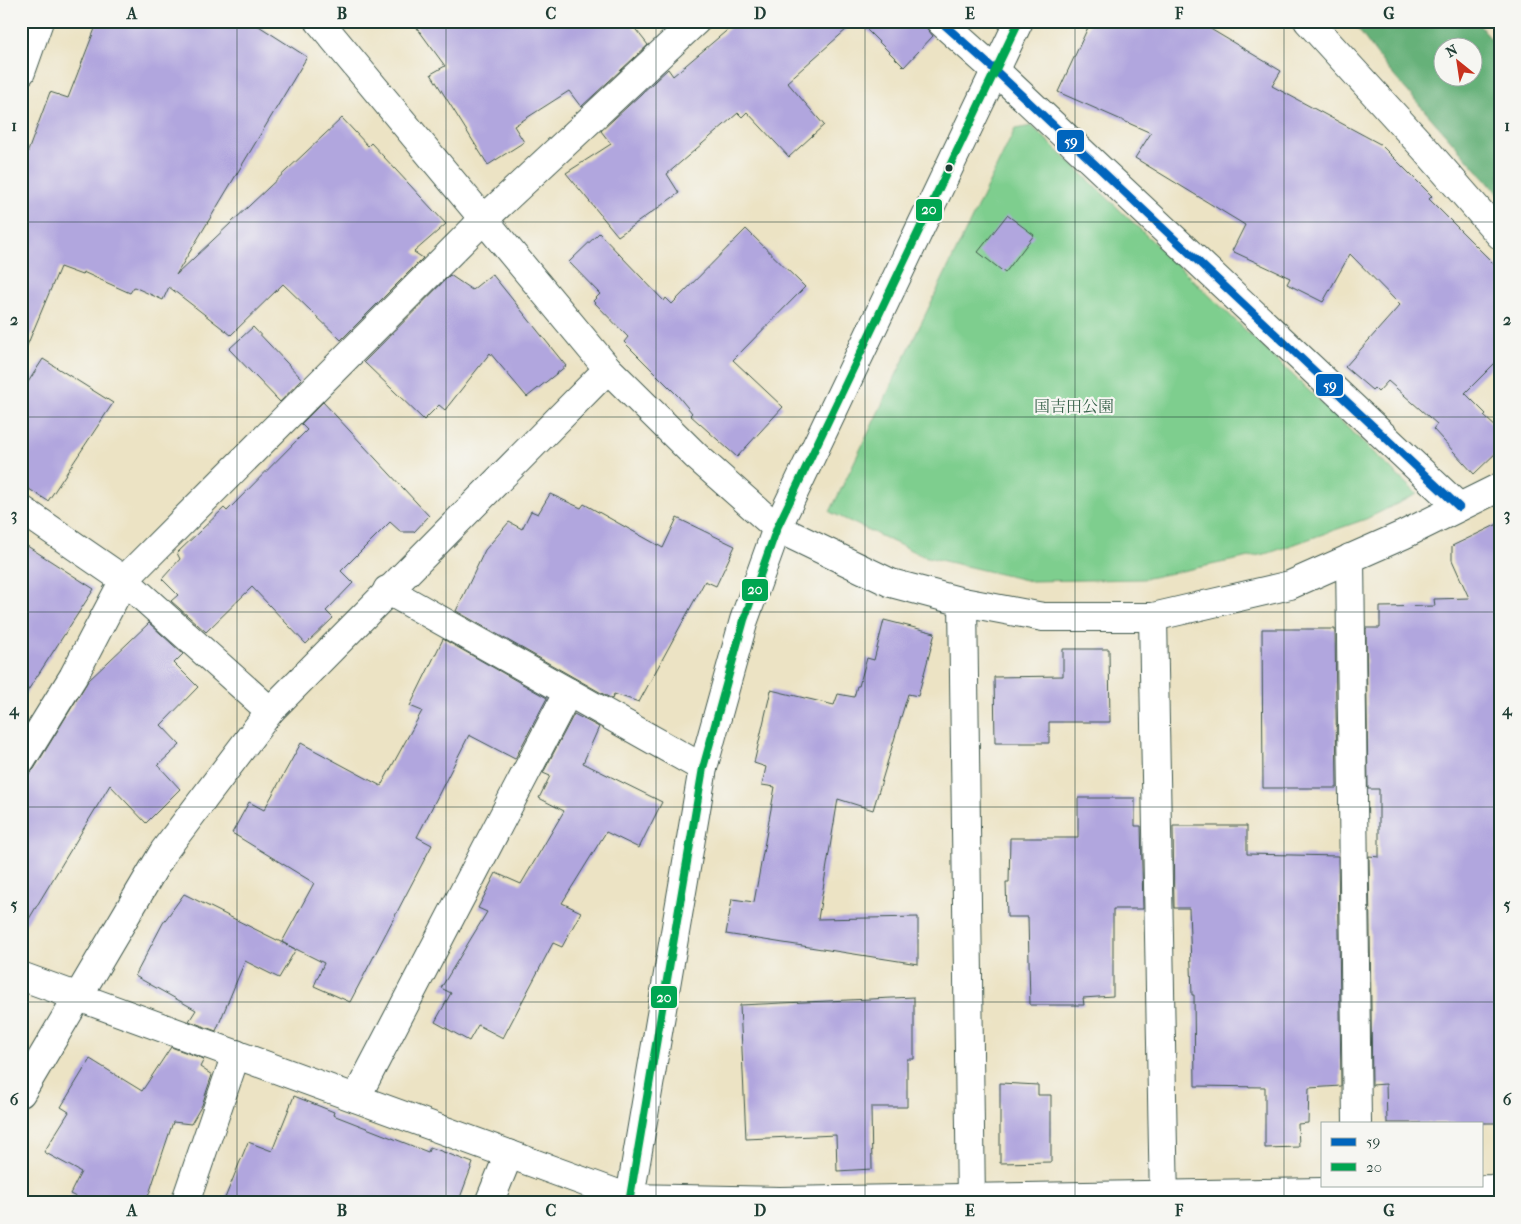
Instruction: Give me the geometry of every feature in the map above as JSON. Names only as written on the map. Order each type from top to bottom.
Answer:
[{"type":"street","points":[[21,72],[39,21]]},
{"type":"street","points":[[319,21],[608,369],[696,456],[777,528],[891,583],[963,602],[1043,617],[1153,617],[1290,585],[1500,487]]},
{"type":"street","points":[[21,761],[74,677],[124,580],[483,220],[696,21]]},
{"type":"street","points":[[940,21],[996,71],[1459,506]]},
{"type":"street","points":[[629,1201],[703,768],[744,620],[777,528],[1019,21]]},
{"type":"street","points":[[1308,21],[1373,95],[1426,149],[1500,235]]},
{"type":"street","points":[[21,1093],[164,851],[270,711],[387,590],[608,369]]},
{"type":"street","points":[[21,509],[124,580],[270,711]]},
{"type":"street","points":[[1350,558],[1357,1122]]},
{"type":"street","points":[[387,590],[703,768]]},
{"type":"street","points":[[963,602],[971,1200]]},
{"type":"street","points":[[1153,617],[1164,1199]]},
{"type":"street","points":[[356,1098],[568,692]]},
{"type":"street","points":[[21,976],[509,1154],[629,1201],[780,1202],[1164,1199],[1500,1189]]},
{"type":"street","points":[[185,1203],[236,1054]]},
{"type":"street","points":[[489,1203],[509,1154]]},
{"type":"green space","points":[[1352,21],[1476,21],[1500,50],[1500,196],[1386,67]]},
{"type":"green space","name":"国吉田公園","points":[[1032,126],[1417,494],[1366,519],[1269,553],[1143,579],[1030,581],[923,556],[830,512],[1015,129]]},
{"type":"building","points":[[98,21],[251,21],[307,57],[176,275],[342,118],[368,146],[371,143],[446,224],[414,252],[423,258],[341,340],[283,284],[231,335],[169,287],[163,300],[134,287],[130,293],[83,272],[82,275],[60,267],[21,360],[21,170],[50,92],[68,98]]},
{"type":"building","points":[[412,21],[629,21],[648,45],[581,107],[569,91],[514,126],[524,142],[488,165],[431,74],[445,66]]},
{"type":"building","points":[[738,21],[856,21],[787,82],[824,125],[789,157],[747,112],[742,117],[738,113],[667,174],[679,193],[618,236],[566,173],[611,144],[601,131],[668,69],[673,76]]},
{"type":"building","points":[[858,21],[925,21],[925,26],[933,36],[904,67]]},
{"type":"building","points":[[1091,21],[1197,21],[1281,71],[1272,86],[1380,144],[1432,196],[1429,199],[1500,270],[1500,358],[1465,393],[1486,414],[1484,416],[1500,431],[1500,449],[1474,474],[1433,429],[1437,424],[1388,381],[1378,392],[1374,388],[1372,390],[1345,367],[1400,305],[1350,254],[1323,302],[1287,284],[1290,278],[1232,251],[1245,225],[1135,158],[1151,133],[1058,92]]},
{"type":"building","points":[[1007,215],[1034,235],[1005,273],[978,252]]},
{"type":"building","points":[[746,229],[805,287],[733,360],[783,407],[737,457],[690,415],[692,413],[678,396],[624,342],[628,337],[593,301],[600,294],[569,262],[599,233],[664,301],[666,298],[672,304]]},
{"type":"building","points":[[492,274],[566,366],[527,397],[490,353],[445,410],[439,405],[424,420],[364,362],[450,275],[472,290]]},
{"type":"building","points":[[253,327],[302,379],[280,402],[229,349]]},
{"type":"building","points":[[43,359],[113,403],[48,501],[21,484],[21,393]]},
{"type":"building","points":[[323,402],[429,516],[414,532],[401,532],[390,522],[341,571],[353,583],[326,611],[333,618],[306,644],[252,587],[206,632],[171,601],[178,595],[162,579],[180,559],[177,553],[224,508],[227,511],[307,430],[301,424]]},
{"type":"building","points":[[550,494],[581,508],[584,504],[663,548],[677,518],[735,546],[716,586],[705,581],[639,702],[614,694],[612,699],[456,611],[485,550],[509,522],[522,529],[531,511],[538,514]]},
{"type":"building","points":[[1500,523],[1500,661],[1496,654],[1497,719],[1500,719],[1500,815],[1499,843],[1497,843],[1500,926],[1500,1123],[1387,1122],[1386,1084],[1372,1085],[1369,856],[1379,857],[1379,789],[1368,789],[1366,628],[1380,628],[1380,607],[1435,606],[1434,599],[1469,598],[1452,560],[1452,546]]},
{"type":"building","points":[[21,542],[94,589],[21,701]]},
{"type":"building","points":[[884,620],[935,633],[918,696],[908,694],[873,810],[838,799],[818,919],[918,917],[918,964],[726,934],[732,899],[754,902],[775,787],[762,785],[766,767],[754,763],[771,690],[834,705],[838,694],[854,697],[867,658],[874,660]]},
{"type":"building","points":[[149,623],[183,654],[174,663],[198,687],[161,725],[180,745],[158,765],[180,789],[146,823],[110,785],[21,932],[21,777],[29,774],[34,769],[88,681]]},
{"type":"building","points":[[1262,629],[1335,629],[1337,788],[1263,788]]},
{"type":"building","points":[[443,639],[547,698],[515,759],[469,735],[417,837],[432,845],[350,1002],[314,986],[324,963],[296,949],[279,978],[245,961],[216,1031],[189,1021],[196,1010],[135,976],[163,923],[184,894],[295,949],[282,942],[314,883],[232,833],[249,802],[264,810],[301,743],[381,786],[422,711],[410,706]]},
{"type":"building","points":[[1063,649],[1109,649],[1110,722],[1049,722],[1049,743],[995,743],[994,677],[1063,676]]},
{"type":"building","points":[[574,714],[599,727],[583,763],[662,802],[639,848],[606,832],[562,903],[581,912],[562,947],[553,943],[503,1038],[478,1025],[469,1041],[435,1022],[451,993],[441,988],[487,912],[478,908],[496,873],[521,884],[564,811],[539,798],[550,776],[543,773]]},
{"type":"building","points":[[1078,798],[1135,798],[1135,826],[1141,826],[1143,909],[1113,909],[1113,996],[1083,998],[1084,1005],[1030,1005],[1028,917],[1007,917],[1006,882],[1009,882],[1010,838],[1078,838]]},
{"type":"building","points":[[1173,826],[1247,826],[1247,854],[1338,856],[1341,1086],[1309,1088],[1308,1123],[1298,1124],[1299,1147],[1265,1148],[1265,1087],[1195,1086],[1194,995],[1192,995],[1189,908],[1174,908]]},
{"type":"building","points":[[914,997],[914,1059],[907,1059],[907,1107],[871,1107],[872,1169],[837,1171],[836,1135],[746,1139],[740,1005]]},
{"type":"building","points":[[171,1047],[204,1059],[200,1067],[212,1075],[202,1105],[191,1124],[173,1122],[146,1203],[88,1203],[70,1194],[81,1172],[44,1152],[69,1112],[61,1107],[90,1059],[142,1091]]},
{"type":"building","points":[[1000,1083],[1038,1085],[1038,1095],[1051,1095],[1051,1162],[1000,1163]]},
{"type":"building","points":[[294,1096],[334,1112],[333,1115],[428,1152],[430,1147],[473,1163],[458,1203],[223,1203],[248,1142],[272,1151]]},
{"type":"transit line","name":"59","points":[[940,21],[996,71],[1459,507]]},
{"type":"transit line","name":"20","points":[[629,1203],[703,768],[744,620],[777,528],[1019,21]]}]
